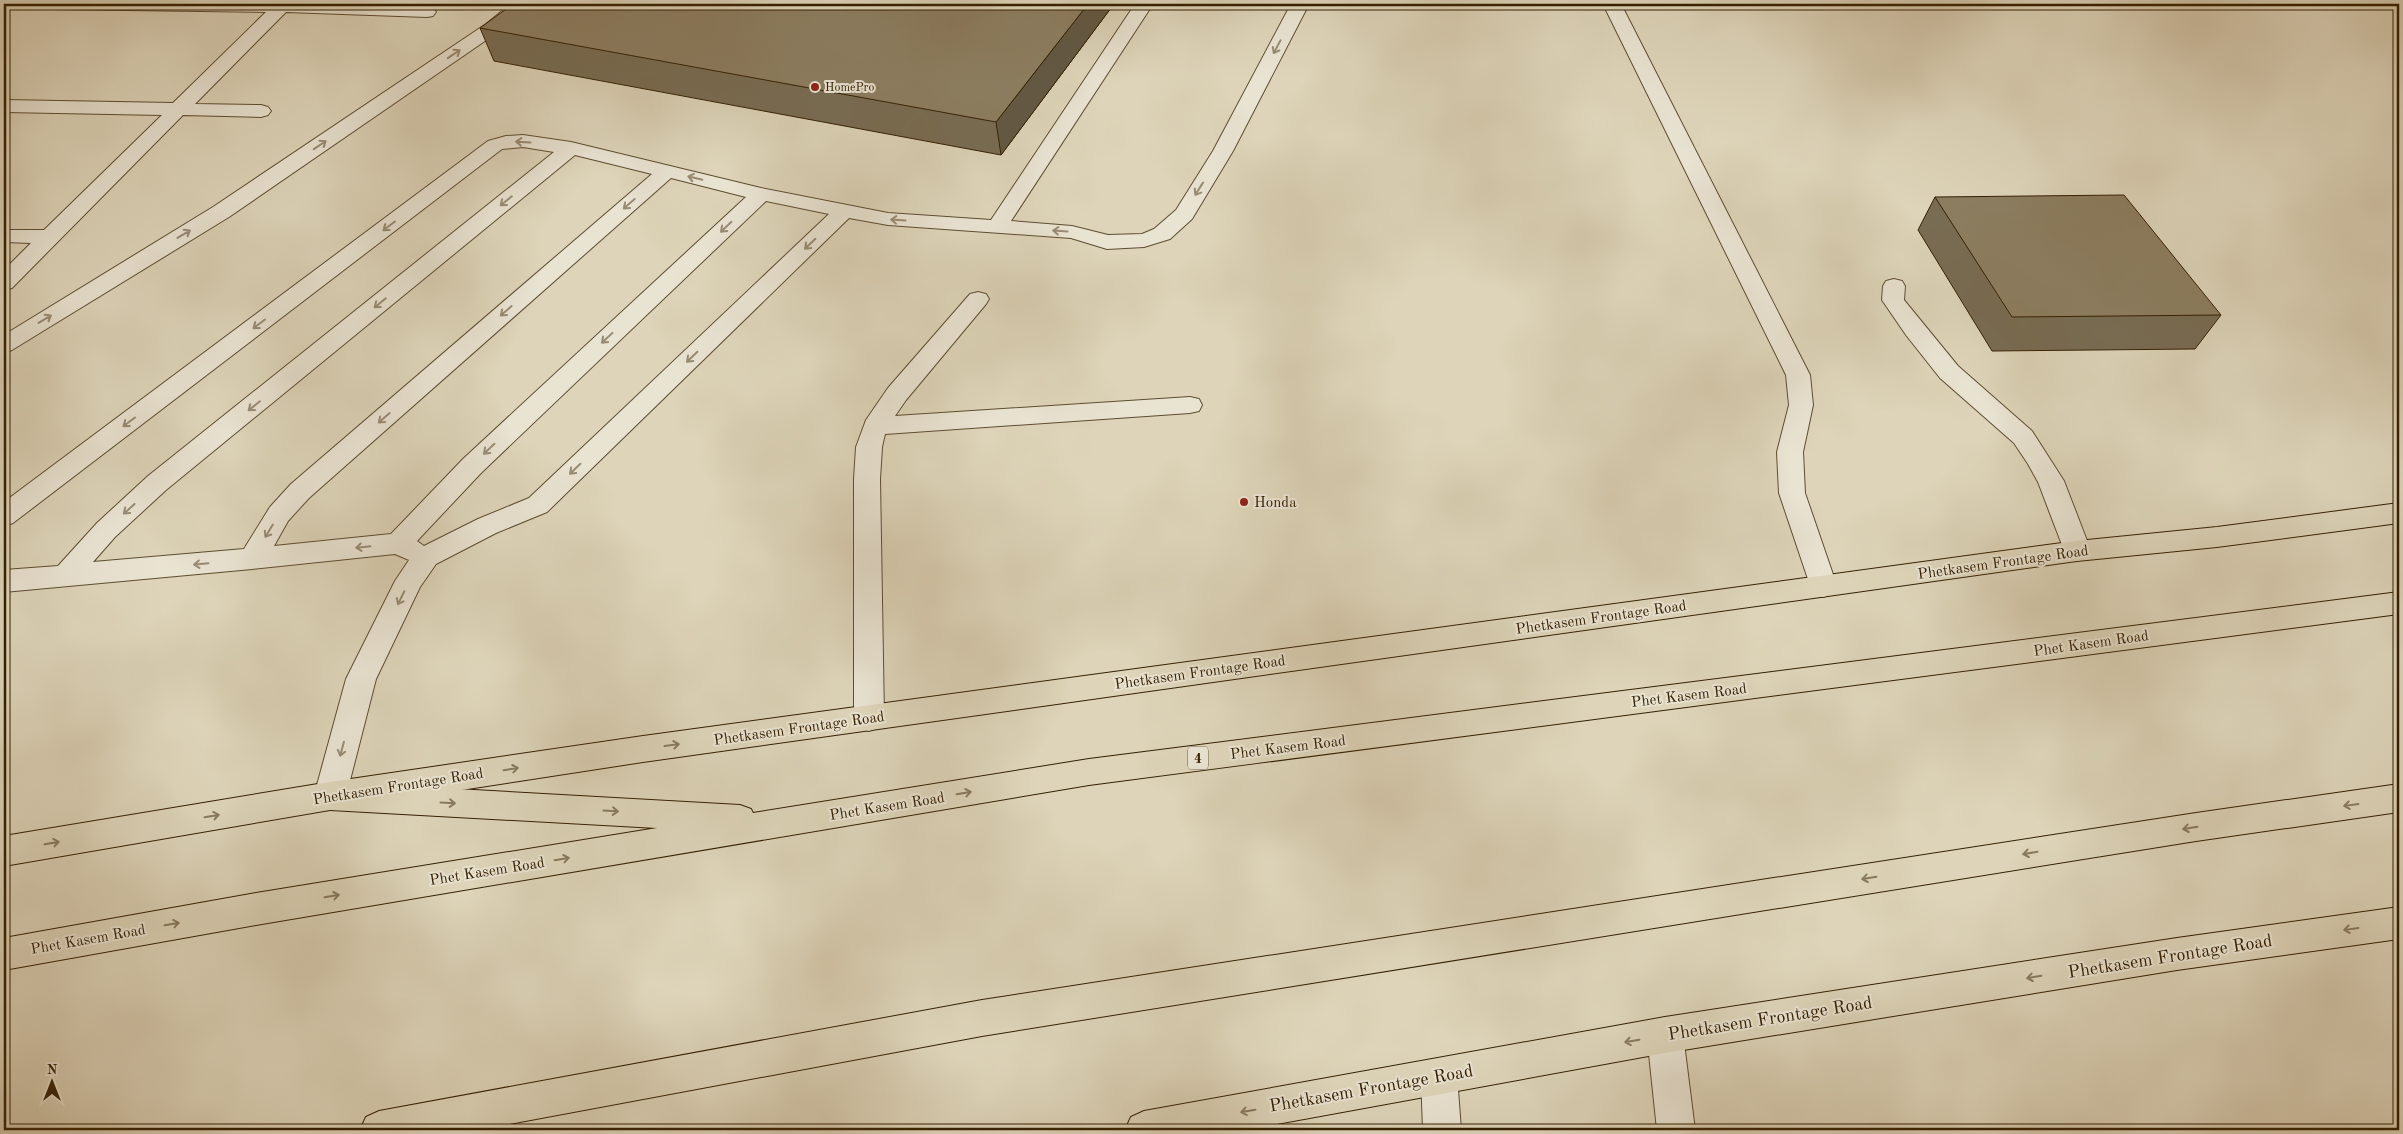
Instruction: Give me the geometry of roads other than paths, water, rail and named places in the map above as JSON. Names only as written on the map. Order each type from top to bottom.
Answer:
[{"type":"main road","name":"Phetkasem Frontage Road","points":[[4,851],[330,796],[642,749],[2078,551],[2217,537],[2399,513]]},
{"type":"main road","name":"Phet Kasem Road","points":[[4,954],[256,909],[1089,772],[2399,602]]},
{"type":"main road","points":[[330,796],[791,821]]},
{"type":"main road","points":[[379,1130],[982,1018],[2196,827],[2399,798]]},
{"type":"main road","name":"Phetkasem Frontage Road","points":[[1144,1130],[1665,1035],[2177,954],[2399,923]]},
{"type":"street","points":[[51,4],[282,6],[427,12]]},
{"type":"street","points":[[4,344],[221,212],[492,28],[522,4]]},
{"type":"street","points":[[997,227],[1144,4]]},
{"type":"street","points":[[4,516],[495,145],[523,141],[572,148],[761,194],[888,219],[1072,232],[1107,242],[1144,240],[1162,234],[1184,214],[1223,151],[1300,4]]},
{"type":"street","points":[[1612,4],[1798,375],[1801,405],[1790,452],[1792,493],[1823,586]]},
{"type":"street","points":[[4,283],[282,6]]},
{"type":"street","points":[[4,106],[261,111]]},
{"type":"street","points":[[65,576],[106,530],[157,483],[572,148]]},
{"type":"street","points":[[252,559],[278,514],[300,491],[666,172]]},
{"type":"street","points":[[398,543],[478,459],[761,194]]},
{"type":"street","points":[[330,796],[361,679],[410,581],[426,557],[487,526],[538,505],[845,210]]},
{"type":"street","points":[[4,236],[50,237]]},
{"type":"street","points":[[1894,286],[1893,300],[1914,330],[1949,372],[2023,438],[2038,458],[2050,481],[2078,551]]},
{"type":"street","points":[[869,718],[866,478],[869,447],[876,426],[897,394],[978,299]]},
{"type":"street","points":[[876,426],[1190,405]]},
{"type":"street","points":[[4,581],[252,559],[398,543],[426,557]]},
{"type":"street","points":[[1665,1035],[1676,1130]]},
{"type":"street","points":[[1439,1076],[1442,1130]]},
{"type":"place","name":"HomePro","points":[[815,87]]},
{"type":"place","name":"Honda","points":[[1244,502]]}]
